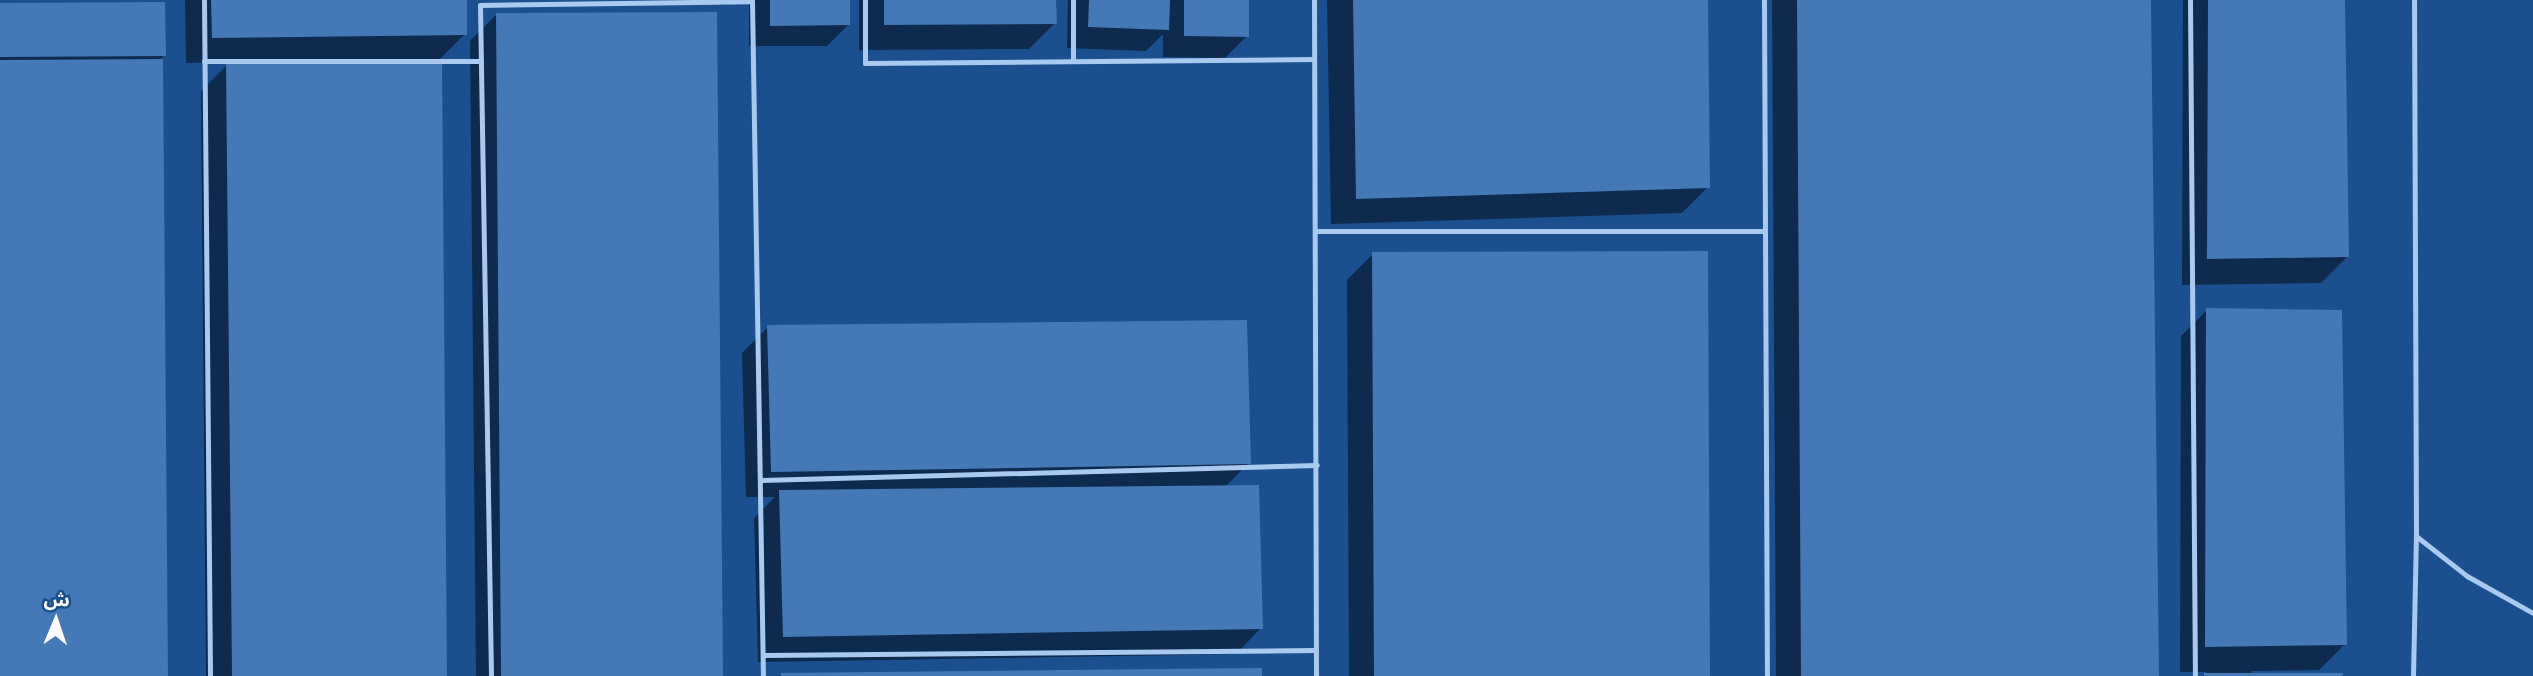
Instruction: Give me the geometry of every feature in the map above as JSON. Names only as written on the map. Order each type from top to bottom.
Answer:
[{"type":"lane","points":[[204,0],[210,676]]},
{"type":"lane","points":[[866,0],[865,64],[1314,59]]},
{"type":"lane","points":[[1073,0],[1073,61]]},
{"type":"lane","points":[[1314,0],[1317,465],[1315,676]]},
{"type":"lane","points":[[1764,0],[1767,676]]},
{"type":"lane","points":[[2190,0],[2195,676]]},
{"type":"lane","points":[[2413,676],[2416,536],[2414,0]]},
{"type":"lane","points":[[491,676],[480,5],[751,1],[763,676]]},
{"type":"lane","points":[[205,61],[481,61]]},
{"type":"lane","points":[[1316,231],[1765,231]]},
{"type":"lane","points":[[760,480],[1317,465]]},
{"type":"lane","points":[[2416,536],[2467,576],[2533,613]]},
{"type":"lane","points":[[763,655],[1316,650]]},
{"type":"building","points":[[211,0],[467,0],[467,35],[212,38]]},
{"type":"building","points":[[770,0],[850,0],[850,25],[770,26]]},
{"type":"building","points":[[884,0],[1056,0],[1057,24],[884,25]]},
{"type":"building","points":[[1089,0],[1170,0],[1169,30],[1088,27]]},
{"type":"building","points":[[1184,0],[1249,0],[1249,37],[1184,36]]},
{"type":"building","points":[[1353,0],[1708,0],[1710,188],[1356,199]]},
{"type":"building","points":[[1797,0],[2151,0],[2159,676],[1801,676]]},
{"type":"building","points":[[2208,0],[2345,0],[2349,257],[2207,259]]},
{"type":"building","points":[[165,2],[166,56],[0,57],[0,3]]},
{"type":"building","points":[[717,12],[723,676],[501,676],[496,13]]},
{"type":"building","points":[[163,59],[168,676],[0,676],[0,60]]},
{"type":"building","points":[[442,62],[447,676],[232,676],[226,63]]},
{"type":"building","points":[[1708,251],[1710,676],[1374,676],[1372,252]]},
{"type":"building","points":[[2206,308],[2342,310],[2347,645],[2205,647]]},
{"type":"building","points":[[1247,320],[1251,464],[771,472],[767,325]]},
{"type":"building","points":[[1259,485],[1263,629],[783,637],[779,490]]},
{"type":"building","points":[[1262,668],[1262,676],[781,676],[781,673]]},
{"type":"building","points":[[2204,673],[2343,673],[2343,676],[2204,676]]}]
